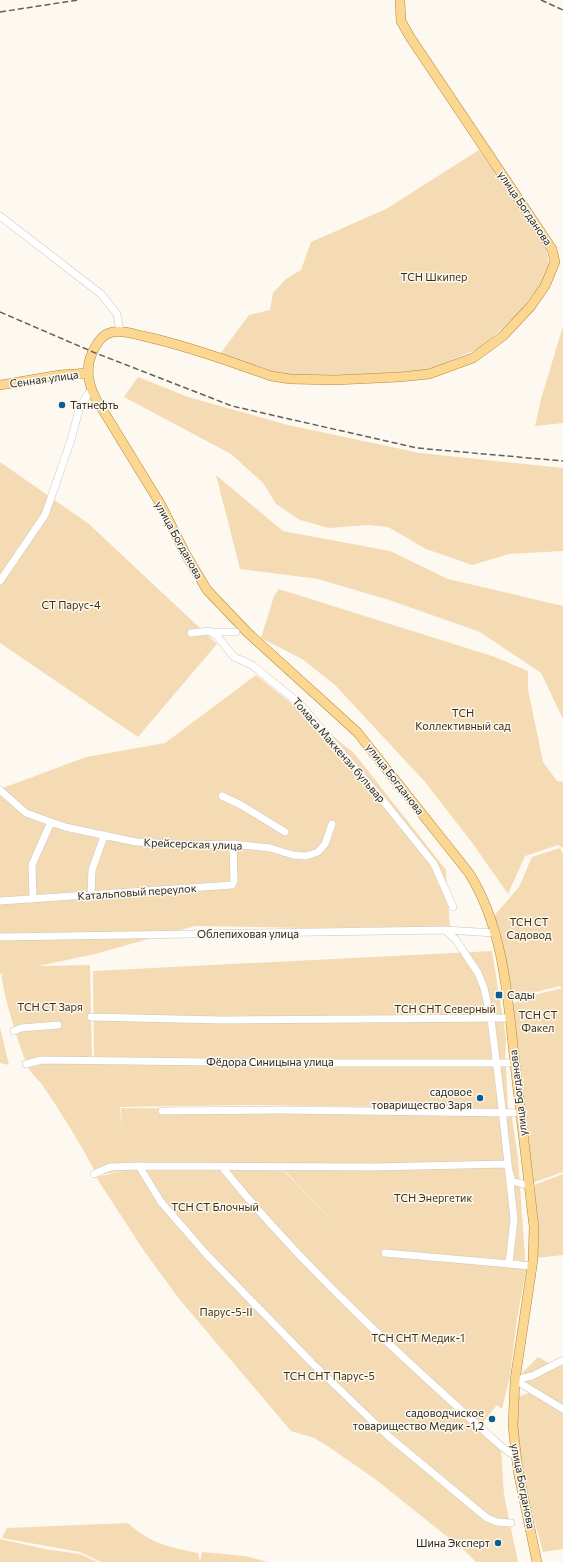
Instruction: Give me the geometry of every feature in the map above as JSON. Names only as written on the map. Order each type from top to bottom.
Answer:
[{"type":"main road","name":"улица Богданова","points":[[400,0],[401,21],[410,37],[552,249],[554,262],[545,286],[531,306],[503,336],[473,358],[429,374],[335,380],[277,377],[161,340],[120,332],[108,333],[100,339],[90,360],[88,373],[91,390],[161,505],[185,553],[207,590],[248,633],[345,719],[368,744],[469,874],[481,892],[495,932],[509,1018],[534,1227],[532,1266],[515,1380],[513,1426],[516,1457],[538,1562]]},
{"type":"main road","name":"Сенная улица","points":[[0,385],[60,375],[88,373]]},
{"type":"street","points":[[0,216],[101,294],[117,314],[120,332]]},
{"type":"street","points":[[0,581],[50,503],[71,440],[80,406],[91,390]]},
{"type":"street","points":[[191,633],[209,631],[236,632]]},
{"type":"street","name":"Томаса Маккензи бульвар","points":[[209,631],[217,636],[234,657],[252,665],[300,704],[343,752],[434,864],[453,907]]},
{"type":"street","name":"Крейсерская улица","points":[[0,790],[26,813],[65,827],[136,842],[194,845],[234,844],[270,848],[293,855],[306,856],[318,852],[325,844],[332,824]]},
{"type":"street","points":[[222,796],[241,805],[285,832]]},
{"type":"street","points":[[33,899],[32,865],[50,822]]},
{"type":"street","points":[[91,895],[92,870],[104,836]]},
{"type":"street","name":"Катальповый переулок","points":[[0,901],[232,885],[234,881],[234,844]]},
{"type":"street","points":[[445,930],[456,940],[478,973],[484,988],[491,1019],[514,1219],[509,1264]]},
{"type":"street","name":"Облепиховая улица","points":[[0,937],[445,930],[495,932]]},
{"type":"street","points":[[91,1017],[221,1020],[509,1018]]},
{"type":"street","points":[[14,1030],[58,1025]]},
{"type":"street","name":"Фёдора Синицына улица","points":[[26,1064],[42,1060],[308,1063],[515,1063]]},
{"type":"street","points":[[162,1111],[280,1110],[502,1114],[520,1113]]},
{"type":"street","points":[[507,1164],[512,1181],[530,1186]]},
{"type":"street","points":[[94,1174],[110,1167],[139,1166],[222,1167],[507,1164]]},
{"type":"street","points":[[139,1166],[161,1202],[207,1255],[328,1378],[387,1435],[487,1518],[497,1522],[511,1523]]},
{"type":"street","points":[[222,1167],[260,1214],[367,1323],[475,1423],[502,1447],[516,1457]]},
{"type":"street","points":[[384,1253],[532,1266]]},
{"type":"street","points":[[515,1380],[532,1376],[563,1360]]},
{"type":"street","points":[[554,1365],[563,1365]]},
{"type":"street","points":[[515,1380],[563,1409]]},
{"type":"green space","name":"ТСН Шкипер","points":[[479,150],[545,242],[549,264],[542,283],[518,314],[480,348],[428,370],[333,377],[273,373],[220,354],[249,315],[270,310],[273,293],[286,279],[301,270],[311,242],[386,209]]},
{"type":"green space","points":[[563,326],[563,423],[535,426],[541,399]]},
{"type":"green space","points":[[138,377],[188,397],[288,425],[420,453],[563,468],[563,551],[509,554],[472,565],[426,549],[388,527],[368,525],[329,528],[300,520],[276,504],[263,483],[231,454],[124,397]]},
{"type":"green space","name":"СТ Парус-4","points":[[0,462],[89,524],[217,644],[138,737],[0,643]]},
{"type":"green space","points":[[216,475],[283,531],[390,551],[448,579],[563,606],[563,719],[541,673],[480,632],[389,600],[318,579],[240,569]]},
{"type":"green space","name":"ТСН Коллективный сад","points":[[279,589],[495,657],[528,671],[528,689],[543,762],[557,781],[563,782],[563,848],[558,845],[525,856],[508,894],[473,844],[425,782],[335,685],[302,659],[261,638],[274,596]]},
{"type":"green space","points":[[256,675],[354,753],[446,870],[450,927],[306,928],[195,926],[95,954],[39,966],[90,965],[92,1063],[310,1067],[506,1067],[508,1109],[246,1105],[120,1107],[122,1131],[121,1108],[511,1111],[518,1158],[526,1271],[517,1319],[510,1376],[502,1409],[497,1405],[480,1426],[501,1448],[504,1495],[518,1562],[476,1562],[465,1551],[375,1479],[314,1438],[291,1431],[180,1300],[144,1251],[96,1177],[124,1171],[97,1175],[65,1119],[42,1084],[32,1074],[27,1065],[8,1007],[2,981],[2,974],[0,974],[0,789],[86,757],[165,743]],"holes":[[[142,1169],[284,1170],[345,1234],[284,1171]]]},
{"type":"green space","points":[[560,848],[563,854],[563,1172],[532,1183],[511,1004],[534,995],[562,988],[560,986],[509,1001],[493,917],[519,887],[532,857]]},
{"type":"green space","name":"ТСН СНТ Северный","points":[[492,951],[506,1038],[505,1064],[94,1058],[93,971]]},
{"type":"green space","points":[[0,1027],[9,1065],[0,1063]]},
{"type":"green space","points":[[563,1174],[563,1255],[536,1258],[537,1225],[534,1185]]},
{"type":"green space","points":[[538,1357],[554,1366],[563,1365],[563,1408],[534,1390],[519,1376]]},
{"type":"green space","points":[[534,1391],[563,1409],[563,1549],[543,1552],[523,1475],[517,1436],[517,1397]]},
{"type":"green space","points":[[128,1523],[145,1536],[161,1544],[198,1553],[200,1561],[202,1552],[245,1556],[268,1562],[101,1562],[80,1552],[2,1538],[7,1528]]},
{"type":"green space","points":[[0,1539],[45,1549],[80,1554],[98,1562],[0,1562]]},
{"type":"railway","points":[[0,12],[78,0]]},
{"type":"railway","points":[[541,0],[563,10]]},
{"type":"railway","points":[[0,312],[93,352],[232,406],[417,448],[563,461]]},
{"type":"place","name":"Татнефть","points":[[62,405]]},
{"type":"place","name":"Сады","points":[[499,995]]},
{"type":"place","name":"садовое товарищество Заря","points":[[480,1098]]},
{"type":"place","name":"садоводчиское товарищество Медик -1,2","points":[[492,1419]]},
{"type":"place","name":"Шина Эксперт","points":[[498,1543]]},
{"type":"park label","name":"ТСН СТ Садовод","points":[[529,928]]},
{"type":"park label","name":"ТСН СТ Заря","points":[[50,1007]]},
{"type":"park label","name":"ТСН СТ Факел","points":[[538,1021]]},
{"type":"park label","name":"ТСН Энергетик","points":[[433,1198]]},
{"type":"park label","name":"ТСН СТ Блочный","points":[[215,1207]]},
{"type":"park label","name":"Парус-5-II","points":[[226,1312]]},
{"type":"park label","name":"ТСН СНТ Медик-1","points":[[418,1338]]},
{"type":"park label","name":"ТСН СНТ Парус-5","points":[[329,1376]]}]
